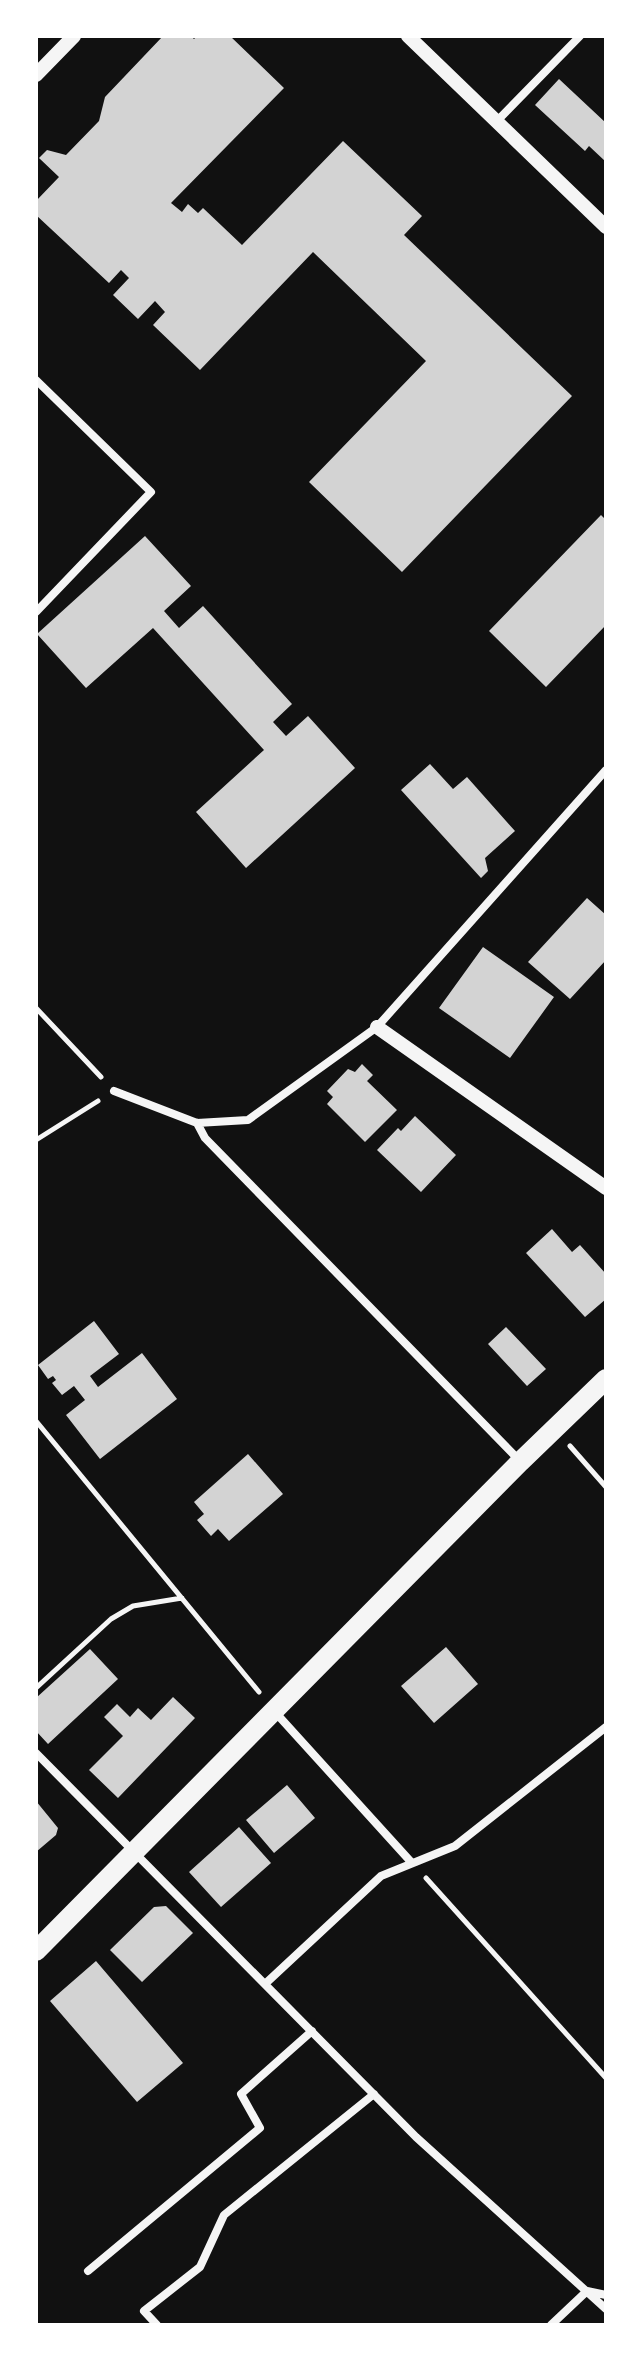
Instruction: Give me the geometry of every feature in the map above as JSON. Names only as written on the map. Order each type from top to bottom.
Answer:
[{"type":"main road","points":[[36,1951],[606,1379]]},
{"type":"street","points":[[36,75],[74,36]]},
{"type":"street","points":[[408,36],[606,227]]},
{"type":"street","points":[[497,121],[580,36]]},
{"type":"street","points":[[36,380],[151,492],[36,612]]},
{"type":"street","points":[[114,1091],[197,1123],[248,1120],[377,1027],[606,770]]},
{"type":"street","points":[[377,1027],[606,1188]]},
{"type":"street","points":[[197,1123],[205,1138],[520,1462]]},
{"type":"street","points":[[274,1710],[412,1863]]},
{"type":"street","points":[[265,1984],[381,1876],[455,1846],[606,1727]]},
{"type":"street","points":[[36,1753],[416,2137],[606,2309]]},
{"type":"street","points":[[88,2271],[260,2128],[241,2094],[312,2031]]},
{"type":"street","points":[[157,2325],[144,2311],[200,2267],[224,2215],[374,2094]]},
{"type":"street","points":[[587,2291],[606,2295]]},
{"type":"street","points":[[551,2325],[587,2291]]},
{"type":"path","points":[[36,1008],[114,1091],[36,1140]]},
{"type":"path","points":[[36,1421],[274,1710]]},
{"type":"path","points":[[555,1428],[606,1487]]},
{"type":"path","points":[[36,1688],[111,1619],[133,1606],[182,1598]]},
{"type":"path","points":[[412,1863],[606,2078]]},
{"type":"building","points":[[163,36],[191,36],[194,39],[197,36],[230,36],[284,88],[171,203],[182,212],[188,204],[198,213],[203,208],[242,245],[343,141],[422,216],[404,235],[572,396],[402,572],[309,482],[426,361],[313,252],[200,370],[153,325],[165,312],[155,301],[138,319],[113,295],[129,278],[121,270],[109,283],[36,215],[36,201],[59,177],[39,158],[47,150],[66,155],[99,121],[105,97]]},
{"type":"building","points":[[559,79],[606,123],[606,162],[589,146],[585,151],[535,105]]},
{"type":"building","points":[[601,515],[606,520],[606,625],[546,687],[489,631]]},
{"type":"building","points":[[145,536],[191,586],[164,611],[179,628],[203,606],[292,704],[273,722],[286,736],[308,716],[355,768],[246,868],[196,812],[264,750],[153,628],[86,688],[37,634]]},
{"type":"building","points":[[430,764],[453,789],[467,777],[515,831],[485,858],[488,871],[481,878],[401,790]]},
{"type":"building","points":[[587,898],[606,915],[606,960],[570,999],[528,962]]},
{"type":"building","points":[[483,947],[554,997],[510,1058],[439,1008]]},
{"type":"building","points":[[362,1064],[373,1075],[367,1081],[397,1110],[365,1142],[327,1104],[333,1097],[327,1091],[348,1069],[355,1072]]},
{"type":"building","points":[[415,1116],[456,1155],[421,1192],[377,1150]]},
{"type":"building","points":[[552,1229],[572,1252],[580,1245],[606,1274],[606,1299],[585,1317],[526,1253]]},
{"type":"building","points":[[94,1321],[119,1354],[90,1376],[98,1387],[142,1353],[177,1399],[100,1459],[66,1415],[85,1400],[74,1386],[62,1395],[52,1383],[56,1380],[53,1376],[48,1379],[38,1365]]},
{"type":"building","points":[[506,1327],[546,1369],[527,1386],[488,1344]]},
{"type":"building","points":[[248,1454],[283,1494],[229,1541],[218,1529],[211,1536],[197,1520],[204,1514],[194,1502]]},
{"type":"building","points":[[446,1647],[478,1684],[434,1723],[401,1686]]},
{"type":"building","points":[[90,1649],[118,1679],[48,1744],[36,1731],[36,1698]]},
{"type":"building","points":[[173,1697],[195,1718],[118,1798],[89,1770],[123,1736],[104,1717],[117,1704],[130,1717],[138,1708],[151,1720]]},
{"type":"building","points":[[287,1785],[315,1818],[274,1853],[246,1820]]},
{"type":"building","points":[[36,1801],[58,1828],[56,1835],[36,1852]]},
{"type":"building","points":[[239,1827],[271,1863],[221,1907],[189,1872]]},
{"type":"building","points":[[166,1906],[193,1933],[142,1982],[110,1950],[154,1907]]},
{"type":"building","points":[[96,1961],[183,2063],[137,2102],[50,2001]]}]
